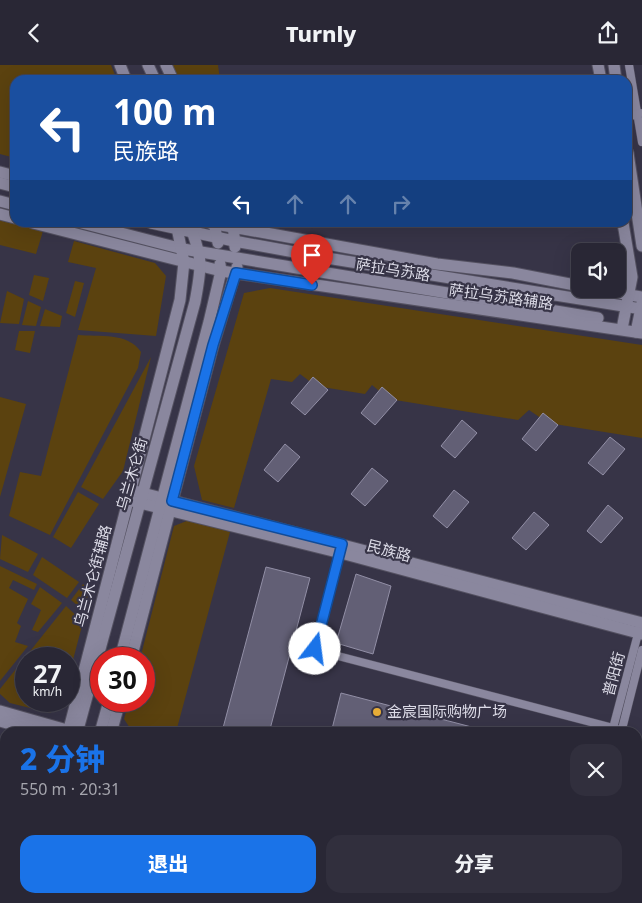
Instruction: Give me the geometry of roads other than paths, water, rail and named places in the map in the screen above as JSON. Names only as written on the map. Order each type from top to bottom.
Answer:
[{"type":"street","points":[[632,78],[640,114],[642,142]]},
{"type":"street","points":[[632,180],[642,247]]},
{"type":"street","name":"萨拉乌苏路辅路","points":[[48,227],[221,271],[622,326]]},
{"type":"street","name":"萨拉乌苏路","points":[[98,227],[183,249],[639,329]]},
{"type":"street","points":[[135,496],[180,300],[184,262],[177,227]]},
{"type":"street","name":"萨拉乌苏路","points":[[191,227],[218,238],[234,241],[627,301],[642,309]]},
{"type":"street","name":"乌兰木仑街","points":[[73,727],[135,496],[195,303],[201,267],[200,252],[191,227]]},
{"type":"street","points":[[133,647],[221,271],[218,238],[214,227]]},
{"type":"street","points":[[123,647],[236,273],[238,259],[234,241],[234,227]]},
{"type":"street","name":"萨拉乌苏路辅路","points":[[244,227],[437,265],[513,273],[571,284]]},
{"type":"street","points":[[622,326],[632,277],[624,227]]},
{"type":"street","points":[[619,298],[627,301],[642,297]]},
{"type":"street","points":[[639,329],[642,303]]},
{"type":"street","name":"民族路","points":[[135,496],[641,628]]},
{"type":"street","points":[[341,549],[315,649],[602,727]]},
{"type":"street","name":"普阳街","points":[[618,727],[641,628]]},
{"type":"street","name":"普阳街","points":[[618,727],[642,650]]},
{"type":"street","points":[[0,711],[55,727]]},
{"type":"street","points":[[102,727],[106,712]]},
{"type":"street","points":[[113,727],[117,712]]},
{"type":"street","points":[[0,721],[21,727]]},
{"type":"place","name":"金宸国际购物广场","points":[[377,712]]}]
